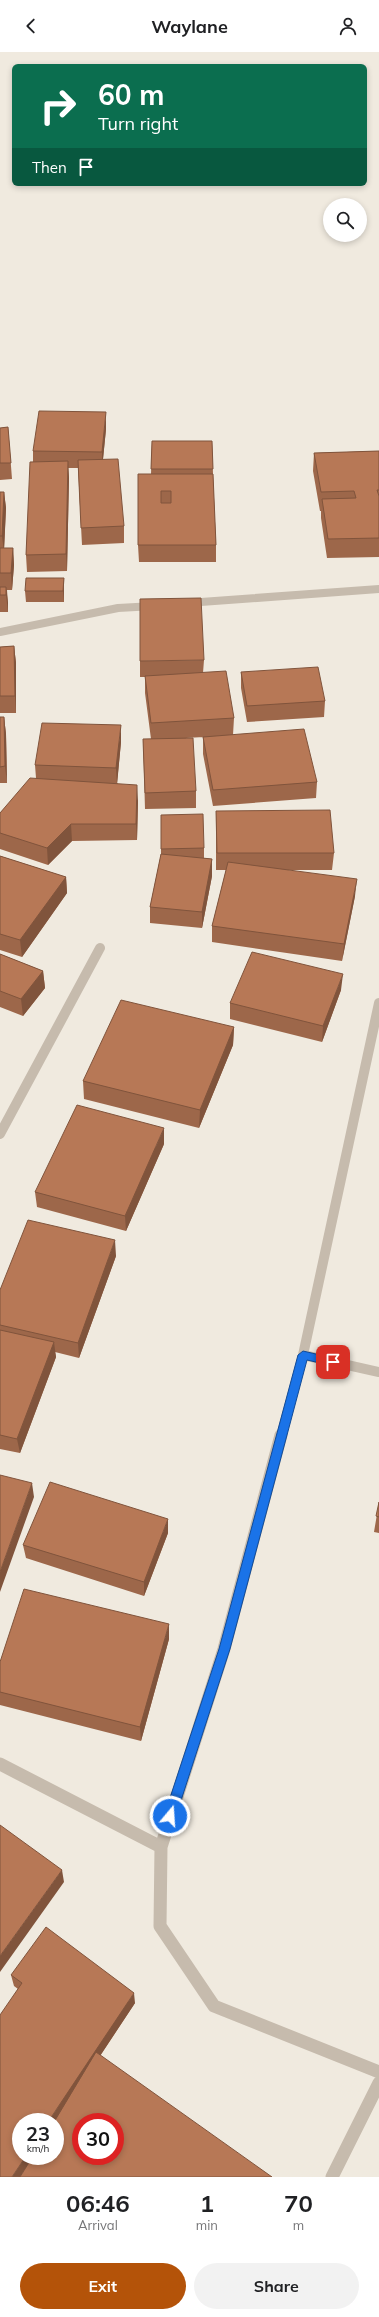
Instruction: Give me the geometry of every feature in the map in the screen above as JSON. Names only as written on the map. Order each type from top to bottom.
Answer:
[{"type":"street","points":[[182,604],[379,589]]},
{"type":"street","points":[[0,632],[118,608],[166,605]]},
{"type":"street","points":[[0,1134],[100,948]]},
{"type":"street","points":[[379,1003],[303,1355],[224,1649],[161,1847],[160,1926],[214,2006],[379,2072]]},
{"type":"street","points":[[303,1355],[379,1372]]},
{"type":"street","points":[[0,1764],[161,1847]]},
{"type":"street","points":[[332,2177],[379,2083]]},
{"type":"building","points":[[39,411],[106,412],[102,452],[33,451]]},
{"type":"building","points":[[8,427],[11,463],[0,463],[0,428]]},
{"type":"building","points":[[152,441],[212,441],[213,469],[151,469]]},
{"type":"building","points":[[379,451],[379,490],[377,490],[379,496],[379,538],[328,539],[322,499],[356,498],[354,491],[321,492],[314,453]]},
{"type":"building","points":[[118,459],[124,526],[81,528],[78,460]]},
{"type":"building","points":[[68,461],[66,554],[26,555],[30,462]]},
{"type":"building","points":[[138,474],[213,474],[216,545],[138,545]],"holes":[[[161,491],[171,491],[171,503],[161,503]]]},
{"type":"building","points":[[0,492],[4,492],[2,536],[0,536]]},
{"type":"building","points":[[0,548],[13,548],[11,573],[0,573]]},
{"type":"building","points":[[26,578],[64,578],[63,591],[25,591]]},
{"type":"building","points":[[0,587],[6,587],[6,595],[0,595]]},
{"type":"building","points":[[201,598],[204,660],[140,661],[140,599]]},
{"type":"building","points":[[14,646],[15,696],[0,696],[0,647]]},
{"type":"building","points":[[318,667],[325,701],[247,706],[241,672]]},
{"type":"building","points":[[226,671],[234,718],[151,723],[145,676]]},
{"type":"building","points":[[0,717],[4,717],[5,766],[0,767]]},
{"type":"building","points":[[42,723],[121,725],[116,768],[35,765]]},
{"type":"building","points":[[304,729],[317,782],[213,790],[203,737]]},
{"type":"building","points":[[193,738],[196,791],[145,793],[143,739]]},
{"type":"building","points":[[30,778],[137,785],[136,824],[71,824],[47,848],[0,833],[0,813]]},
{"type":"building","points":[[330,810],[334,853],[217,853],[216,811]]},
{"type":"building","points":[[203,814],[204,848],[161,849],[161,815]]},
{"type":"building","points":[[161,854],[212,859],[202,912],[150,907]]},
{"type":"building","points":[[0,856],[66,877],[20,940],[0,934]]},
{"type":"building","points":[[228,862],[357,879],[344,944],[212,926]]},
{"type":"building","points":[[252,952],[343,974],[323,1026],[230,1003]]},
{"type":"building","points":[[0,954],[43,971],[21,999],[0,991]]},
{"type":"building","points":[[121,1000],[234,1027],[200,1110],[83,1081]]},
{"type":"building","points":[[77,1105],[164,1128],[125,1216],[35,1192]]},
{"type":"building","points":[[28,1220],[115,1240],[78,1343],[0,1325],[0,1290]]},
{"type":"building","points":[[0,1330],[54,1342],[17,1439],[0,1435]]},
{"type":"building","points":[[0,1475],[32,1483],[0,1572]]},
{"type":"building","points":[[50,1482],[168,1519],[144,1582],[23,1545]]},
{"type":"building","points":[[379,1502],[379,1517],[376,1516]]},
{"type":"building","points":[[24,1589],[169,1624],[140,1727],[0,1692],[0,1662]]},
{"type":"building","points":[[0,1825],[62,1870],[0,1956]]},
{"type":"building","points":[[46,1927],[134,1993],[54,2113],[12,2113],[12,2165],[20,2165],[12,2177],[0,2177],[0,2015],[22,1983],[11,1975]]},
{"type":"building","points":[[96,2052],[272,2177],[20,2177],[27,2165],[64,2165],[64,2113],[59,2113]]},
{"type":"route","points":[[170,1816],[224,1649],[303,1355],[333,1362]]}]
